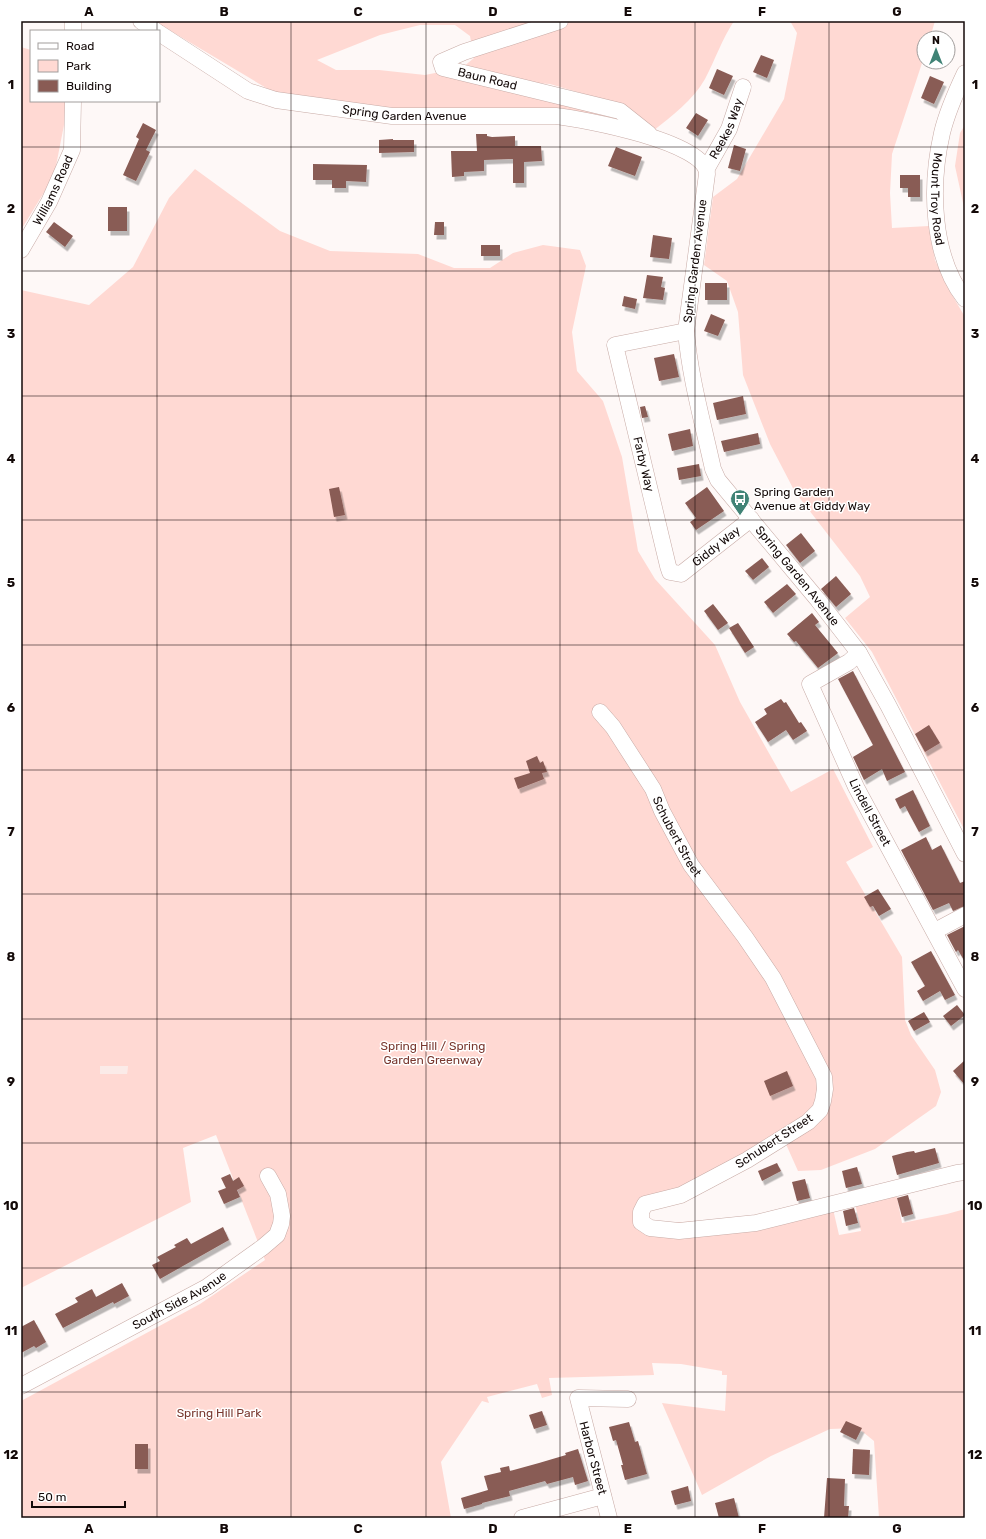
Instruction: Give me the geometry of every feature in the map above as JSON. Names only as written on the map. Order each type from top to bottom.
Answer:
[{"type":"street","points":[[141,21],[154,30]]},
{"type":"street","name":"Baun Road","points":[[560,21],[464,52],[441,62],[443,68],[620,111],[653,137]]},
{"type":"street","name":"Spring Garden Avenue","points":[[160,34],[248,91],[276,100],[392,116],[556,116],[581,119],[653,137],[669,143],[701,161],[707,168],[686,331],[693,378],[713,468],[718,480],[818,600],[859,653],[965,854]]},
{"type":"street","name":"Mount Troy Road","points":[[965,73],[954,97],[942,131],[936,162],[936,198],[941,251],[957,289],[965,300]]},
{"type":"street","name":"Reekes Way","points":[[707,168],[729,129],[744,87]]},
{"type":"street","name":"Williams Road","points":[[21,250],[49,202],[72,150],[73,102]]},
{"type":"street","name":"Farby Way","points":[[681,574],[670,572],[668,566],[615,345],[686,331]]},
{"type":"street","name":"Giddy Way","points":[[681,574],[751,519]]},
{"type":"street","name":"Lindell Street","points":[[859,653],[848,662],[810,684],[856,788],[965,988]]},
{"type":"street","name":"Schubert Street","points":[[600,712],[613,727],[653,789],[662,811],[691,865],[745,937],[773,978],[824,1077],[825,1089],[820,1110],[808,1122],[747,1160],[681,1195],[645,1204],[641,1212],[641,1222],[650,1228],[679,1231],[756,1223],[957,1172],[965,1172]]},
{"type":"street","points":[[935,931],[965,915]]},
{"type":"street","name":"South Side Avenue","points":[[21,1386],[206,1287],[263,1248],[277,1235],[282,1216],[278,1194],[268,1176]]},
{"type":"street","name":"Harbor Street","points":[[609,1518],[578,1398],[628,1399]]},
{"type":"street","points":[[522,1518],[603,1496]]},
{"type":"shaded area","points":[[100,1066],[128,1066],[127,1075],[99,1074]]},
{"type":"green space","points":[[154,21],[734,21],[700,87],[682,107],[653,131],[644,120],[621,105],[550,84],[521,82],[463,67],[474,58],[470,36],[455,25],[420,25],[380,35],[317,60],[336,70],[379,70],[425,75],[440,72],[620,117],[634,127],[393,110],[273,92]]},
{"type":"green space","points":[[790,21],[935,21],[932,30],[916,30],[916,70],[920,70],[892,154],[890,193],[892,228],[929,226],[935,260],[948,288],[965,317],[965,831],[872,652],[845,618],[870,597],[860,576],[795,492],[770,444],[743,375],[738,312],[727,281],[704,265],[713,197],[737,179],[784,99],[797,33]]},
{"type":"green space","points":[[21,47],[30,50],[30,102],[66,102],[64,125],[54,176],[21,230]]},
{"type":"green space","points":[[965,125],[965,212],[955,166],[960,133]]},
{"type":"green space","points":[[195,169],[280,231],[330,251],[418,254],[454,268],[490,268],[513,253],[543,245],[580,250],[586,266],[572,332],[577,371],[603,401],[622,457],[638,551],[655,579],[715,645],[740,702],[791,792],[833,769],[873,847],[846,862],[902,957],[905,1020],[911,1035],[935,1070],[941,1092],[936,1106],[875,1149],[821,1170],[798,1171],[785,1142],[649,1207],[649,1221],[665,1223],[753,1218],[833,1209],[839,1235],[861,1231],[855,1203],[896,1192],[902,1223],[965,1209],[965,1518],[879,1518],[874,1441],[858,1428],[830,1429],[771,1456],[702,1495],[662,1403],[725,1411],[727,1375],[722,1375],[722,1371],[681,1364],[652,1363],[654,1375],[549,1378],[552,1395],[542,1398],[537,1384],[487,1397],[489,1403],[482,1401],[441,1462],[451,1518],[21,1518],[21,1401],[200,1304],[265,1260],[216,1135],[183,1148],[191,1202],[21,1288],[21,290],[89,305],[133,267],[169,198]],"holes":[[[100,1066],[128,1066],[127,1074],[100,1074]]]},
{"type":"building","points":[[761,55],[774,60],[767,78],[753,72]]},
{"type":"building","points":[[717,69],[733,76],[724,95],[709,88]]},
{"type":"building","points":[[930,76],[944,82],[934,104],[921,98]]},
{"type":"building","points":[[696,113],[708,120],[698,136],[686,128]]},
{"type":"building","points":[[143,123],[156,130],[146,150],[150,152],[136,181],[123,175],[139,139],[136,137]]},
{"type":"building","points":[[476,134],[487,134],[487,136],[492,137],[515,136],[515,146],[541,146],[542,161],[524,162],[524,183],[513,183],[513,159],[484,160],[484,171],[464,172],[464,176],[452,177],[451,151],[477,151]]},
{"type":"building","points":[[379,140],[414,140],[414,152],[379,153]]},
{"type":"building","points":[[734,145],[746,149],[740,171],[728,168]]},
{"type":"building","points":[[616,147],[642,157],[635,176],[608,166]]},
{"type":"building","points":[[313,164],[367,165],[366,182],[346,181],[346,188],[332,188],[332,180],[313,180]]},
{"type":"building","points":[[900,175],[920,175],[920,197],[908,197],[908,188],[900,188]]},
{"type":"building","points":[[108,207],[127,207],[127,231],[108,231]]},
{"type":"building","points":[[54,222],[73,236],[65,247],[46,232]]},
{"type":"building","points":[[435,222],[444,222],[444,235],[434,235]]},
{"type":"building","points":[[653,235],[672,238],[669,259],[650,257]]},
{"type":"building","points":[[481,245],[500,245],[500,256],[481,256]]},
{"type":"building","points":[[647,275],[663,277],[661,287],[665,288],[663,300],[643,298]]},
{"type":"building","points":[[705,283],[727,283],[727,300],[705,300]]},
{"type":"building","points":[[624,296],[637,299],[635,309],[622,306]]},
{"type":"building","points":[[711,314],[725,320],[718,336],[704,331]]},
{"type":"building","points":[[674,354],[679,377],[659,381],[654,358]]},
{"type":"building","points":[[743,396],[746,414],[717,420],[713,403]]},
{"type":"building","points":[[645,406],[648,417],[642,418],[640,407]]},
{"type":"building","points":[[690,429],[693,446],[672,451],[668,434]]},
{"type":"building","points":[[758,433],[760,444],[724,452],[721,441]]},
{"type":"building","points":[[699,464],[701,476],[679,480],[677,468]]},
{"type":"building","points":[[339,487],[345,515],[334,517],[329,489]]},
{"type":"building","points":[[707,487],[724,511],[696,530],[690,522],[696,518],[685,503]]},
{"type":"building","points":[[801,533],[815,551],[800,563],[786,545]]},
{"type":"building","points":[[762,558],[769,567],[753,580],[745,571]]},
{"type":"building","points":[[836,576],[851,594],[836,607],[821,589]]},
{"type":"building","points":[[787,584],[796,594],[773,613],[764,602]]},
{"type":"building","points":[[713,604],[728,623],[718,630],[704,611]]},
{"type":"building","points":[[812,613],[819,622],[815,625],[838,653],[818,668],[796,641],[794,642],[787,634]]},
{"type":"building","points":[[738,623],[754,647],[745,653],[729,628]]},
{"type":"building","points":[[853,671],[905,772],[887,781],[882,769],[864,780],[853,757],[873,745],[838,679]]},
{"type":"building","points":[[781,699],[784,703],[786,702],[799,723],[801,722],[807,731],[793,740],[786,730],[768,742],[755,722],[767,714],[764,709]]},
{"type":"building","points":[[929,725],[940,743],[925,752],[915,734]]},
{"type":"building","points":[[537,756],[540,763],[543,761],[547,772],[542,773],[544,779],[518,789],[514,778],[530,773],[526,761]]},
{"type":"building","points":[[913,790],[930,826],[919,832],[905,806],[900,809],[895,799]]},
{"type":"building","points":[[926,837],[932,850],[941,845],[960,883],[965,881],[965,906],[953,911],[949,903],[933,910],[901,850]]},
{"type":"building","points":[[878,889],[891,909],[879,916],[873,906],[870,907],[864,897]]},
{"type":"building","points":[[965,926],[965,962],[958,950],[956,952],[947,935]]},
{"type":"building","points":[[931,951],[955,995],[945,1000],[940,991],[923,1001],[917,991],[925,986],[911,962]]},
{"type":"building","points":[[957,1005],[965,1015],[951,1026],[943,1016]]},
{"type":"building","points":[[924,1012],[930,1022],[914,1031],[908,1021]]},
{"type":"building","points":[[965,1060],[965,1085],[953,1071]]},
{"type":"building","points":[[787,1071],[793,1086],[770,1096],[764,1081]]},
{"type":"building","points":[[935,1148],[939,1163],[897,1175],[892,1156],[914,1151],[915,1153]]},
{"type":"building","points":[[777,1163],[781,1171],[762,1181],[758,1171]]},
{"type":"building","points":[[857,1167],[862,1184],[846,1188],[842,1171]]},
{"type":"building","points":[[230,1174],[233,1181],[239,1177],[244,1186],[237,1190],[240,1197],[224,1204],[218,1191],[226,1188],[221,1178]]},
{"type":"building","points":[[805,1179],[810,1198],[797,1201],[792,1182]]},
{"type":"building","points":[[908,1195],[913,1214],[902,1217],[897,1198]]},
{"type":"building","points":[[854,1208],[858,1223],[846,1226],[843,1211]]},
{"type":"building","points":[[223,1227],[229,1240],[160,1279],[152,1265],[160,1261],[157,1257],[176,1247],[174,1245],[187,1238],[191,1244]]},
{"type":"building","points":[[122,1283],[129,1296],[114,1304],[113,1302],[63,1328],[55,1314],[78,1302],[75,1298],[92,1289],[96,1297]]},
{"type":"building","points":[[34,1320],[46,1342],[36,1348],[34,1346],[21,1353],[21,1327]]},
{"type":"building","points":[[542,1411],[547,1425],[534,1429],[529,1415]]},
{"type":"building","points":[[846,1421],[862,1428],[856,1440],[840,1432]]},
{"type":"building","points":[[629,1422],[635,1442],[638,1441],[647,1474],[625,1480],[621,1465],[623,1465],[616,1440],[613,1441],[609,1427]]},
{"type":"building","points":[[135,1444],[148,1444],[148,1469],[135,1469]]},
{"type":"building","points":[[578,1449],[588,1481],[575,1485],[573,1477],[547,1484],[545,1481],[509,1491],[510,1496],[464,1509],[461,1498],[488,1490],[484,1476],[501,1472],[500,1468],[509,1466],[510,1471],[566,1455],[565,1453]]},
{"type":"building","points":[[853,1449],[870,1450],[869,1475],[852,1474]]},
{"type":"building","points":[[827,1478],[845,1479],[844,1506],[849,1506],[848,1518],[824,1518]]},
{"type":"building","points":[[688,1486],[691,1501],[675,1505],[671,1491]]},
{"type":"building","points":[[734,1498],[739,1518],[719,1518],[715,1503]]},
{"type":"place","name":"Spring Garden Avenue at Giddy Way","points":[[740,516]]},
{"type":"park label","name":"Spring Hill / Spring Garden Greenway","points":[[433,1053]]},
{"type":"park label","name":"Spring Hill Park","points":[[219,1413]]}]
